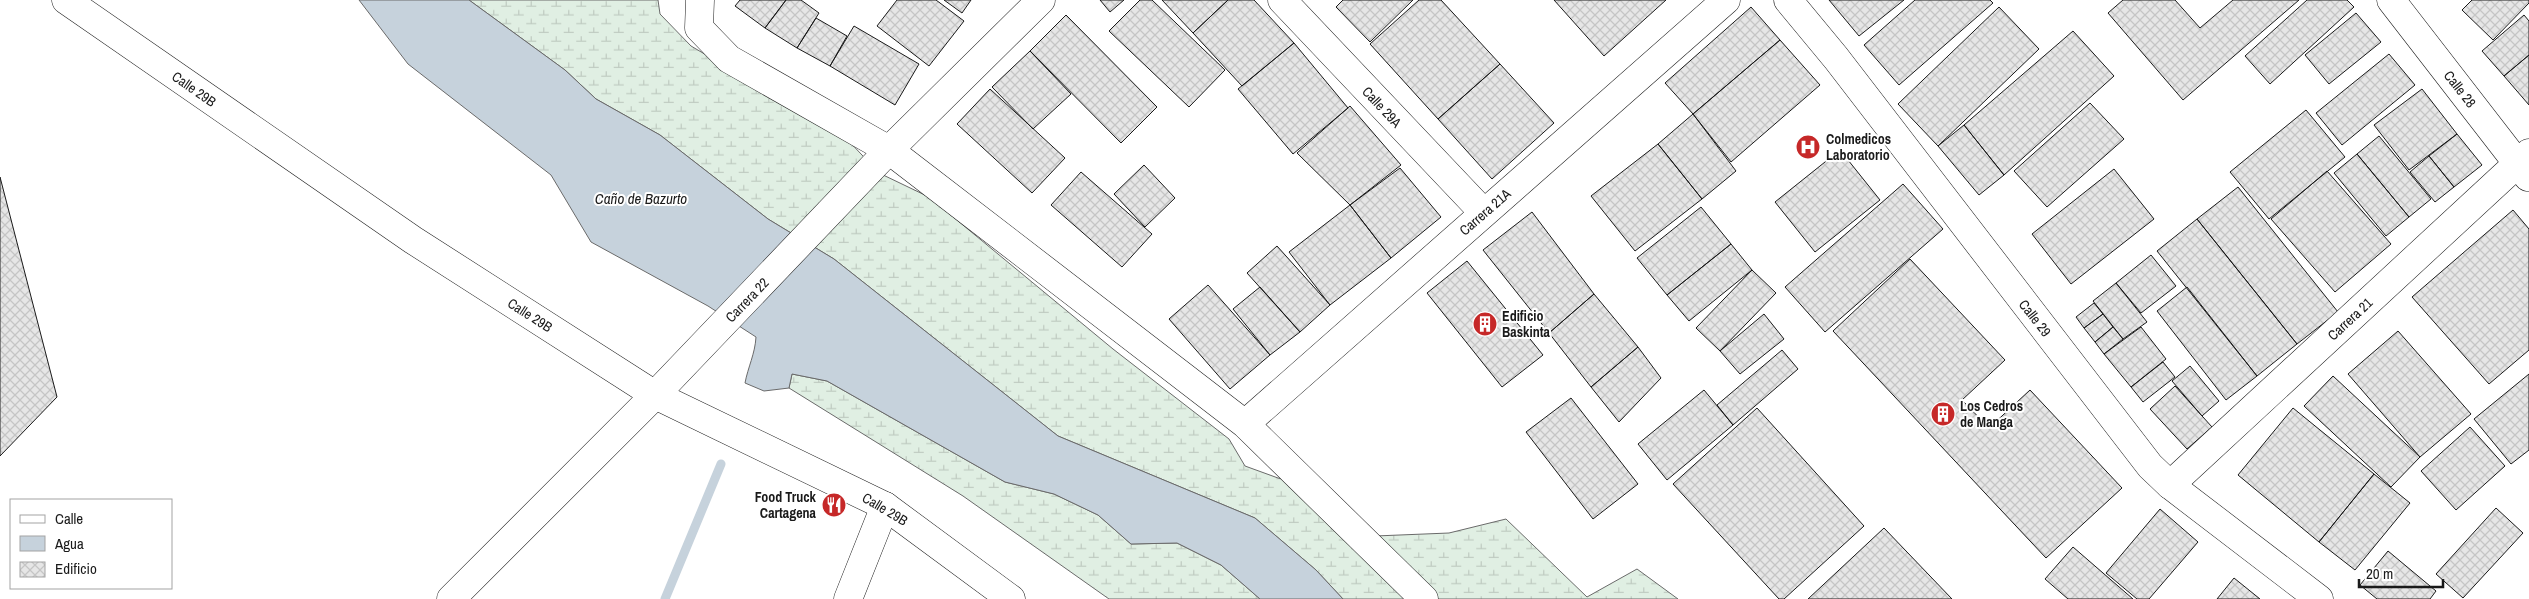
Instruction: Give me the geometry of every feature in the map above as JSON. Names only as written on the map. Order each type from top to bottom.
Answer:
[{"type":"street","name":"Calle 29B","points":[[66,0],[413,240],[655,395],[885,506],[1011,599]]},
{"type":"street","points":[[700,0],[699,28],[729,59],[889,150],[1245,424],[1424,599]]},
{"type":"street","name":"Carrera 22","points":[[451,599],[655,395],[889,150],[1041,0]]},
{"type":"street","name":"Calle 29A","points":[[1282,0],[1484,213]]},
{"type":"street","name":"Carrera 21A","points":[[1245,424],[1726,0]]},
{"type":"street","name":"Calle 29","points":[[1788,0],[1836,58],[2150,466],[2170,485],[2319,599]]},
{"type":"street","name":"Calle 28","points":[[2391,0],[2525,165]]},
{"type":"street","name":"Carrera 21","points":[[2170,485],[2525,165]]},
{"type":"street","points":[[848,599],[885,506]]},
{"type":"green space","points":[[469,0],[658,0],[660,14],[691,46],[844,136],[879,173],[929,197],[1113,349],[1229,439],[1245,466],[1278,478],[1314,486],[1375,536],[1449,533],[1506,519],[1587,597],[1637,569],[1678,599],[1343,599],[1316,570],[1255,518],[1058,436],[834,259],[768,219],[660,135],[596,99],[565,70]]},
{"type":"green space","points":[[792,374],[827,381],[1005,482],[1054,494],[1098,515],[1131,544],[1177,543],[1221,565],[1260,599],[1109,599],[963,496],[789,388]]},
{"type":"water","name":"Caño de Bazurto","points":[[359,0],[469,0],[565,70],[596,99],[660,135],[768,219],[834,259],[1058,436],[1255,518],[1316,570],[1343,599],[1260,599],[1221,565],[1177,543],[1131,544],[1098,515],[1054,494],[1005,482],[827,381],[792,374],[789,388],[764,391],[745,383],[756,337],[708,306],[591,242],[551,175],[408,64]]},
{"type":"building","points":[[740,0],[786,0],[765,28],[735,6]]},
{"type":"building","points":[[786,0],[801,0],[819,13],[797,48],[765,28]]},
{"type":"building","points":[[897,0],[936,0],[964,21],[929,66],[877,26]]},
{"type":"building","points":[[944,0],[971,0],[962,13]]},
{"type":"building","points":[[1100,0],[1124,0],[1110,12]]},
{"type":"building","points":[[1140,0],[1152,0],[1225,70],[1189,107],[1109,31]]},
{"type":"building","points":[[1162,0],[1228,0],[1193,33]]},
{"type":"building","points":[[1228,0],[1254,0],[1294,43],[1242,86],[1193,33]]},
{"type":"building","points":[[1343,0],[1413,0],[1370,42],[1336,7]]},
{"type":"building","points":[[1419,0],[1441,0],[1500,64],[1438,119],[1370,44]]},
{"type":"building","points":[[1554,0],[1666,0],[1604,56]]},
{"type":"building","points":[[1829,0],[1904,0],[1859,36]]},
{"type":"building","points":[[1915,0],[1990,0],[1993,3],[1899,85],[1864,45]]},
{"type":"building","points":[[2123,0],[2175,0],[2200,28],[2233,0],[2299,0],[2183,100],[2108,13]]},
{"type":"building","points":[[2307,0],[2347,0],[2354,7],[2270,84],[2245,56]]},
{"type":"building","points":[[2472,0],[2529,0],[2529,3],[2493,40],[2462,10]]},
{"type":"building","points":[[1751,7],[1780,40],[1693,114],[1665,83]]},
{"type":"building","points":[[1999,7],[2039,49],[1938,146],[1898,104]]},
{"type":"building","points":[[2356,13],[2381,42],[2329,84],[2305,55]]},
{"type":"building","points":[[1066,15],[1157,107],[1121,143],[1030,51]]},
{"type":"building","points":[[2524,15],[2529,21],[2529,55],[2504,76],[2482,51]]},
{"type":"building","points":[[816,18],[847,36],[830,66],[797,48]]},
{"type":"building","points":[[854,26],[919,64],[895,105],[830,66]]},
{"type":"building","points":[[2073,31],[2114,76],[2004,175],[1964,125]]},
{"type":"building","points":[[1780,40],[1820,85],[1731,162],[1693,114]]},
{"type":"building","points":[[1294,43],[1348,108],[1293,154],[1238,89]]},
{"type":"building","points":[[1030,51],[1071,94],[1033,129],[992,87]]},
{"type":"building","points":[[2389,54],[2415,85],[2342,145],[2316,113]]},
{"type":"building","points":[[2529,55],[2529,105],[2504,76]]},
{"type":"building","points":[[1500,64],[1554,123],[1492,179],[1438,119]]},
{"type":"building","points":[[990,89],[1065,158],[1032,193],[957,124]]},
{"type":"building","points":[[2422,89],[2457,134],[2409,170],[2374,125]]},
{"type":"building","points":[[2090,103],[2124,139],[2047,207],[2014,171]]},
{"type":"building","points":[[1350,106],[1401,165],[1350,205],[1297,153]]},
{"type":"building","points":[[2306,110],[2345,157],[2269,219],[2230,172]]},
{"type":"building","points":[[1693,114],[1736,171],[1702,199],[1658,144]]},
{"type":"building","points":[[1964,125],[2004,175],[1979,195],[1938,146]]},
{"type":"building","points":[[2457,134],[2482,165],[2454,187],[2429,156]]},
{"type":"building","points":[[2379,136],[2431,199],[2409,217],[2357,154]]},
{"type":"building","points":[[1658,144],[1702,199],[1635,251],[1591,196]]},
{"type":"building","points":[[1840,150],[1880,200],[1815,252],[1775,202]]},
{"type":"building","points":[[2357,154],[2409,217],[2386,236],[2334,173]]},
{"type":"building","points":[[2429,156],[2454,187],[2435,202],[2410,172]]},
{"type":"building","points":[[1144,165],[1175,198],[1145,227],[1114,194]]},
{"type":"building","points":[[1400,168],[1441,217],[1391,258],[1350,205]]},
{"type":"building","points":[[2114,169],[2154,219],[2071,284],[2032,234]]},
{"type":"building","points":[[2327,171],[2391,244],[2335,292],[2271,219]]},
{"type":"building","points":[[1081,172],[1152,234],[1122,267],[1051,205]]},
{"type":"building","points":[[0,177],[57,397],[0,456]]},
{"type":"building","points":[[1903,184],[1943,229],[1825,332],[1785,287]]},
{"type":"building","points":[[2238,187],[2338,312],[2297,344],[2197,219]]},
{"type":"building","points":[[1350,205],[1391,258],[1330,305],[1289,252]]},
{"type":"building","points":[[1701,207],[1731,244],[1667,295],[1637,258]]},
{"type":"building","points":[[2513,210],[2529,229],[2529,350],[2489,384],[2412,297]]},
{"type":"building","points":[[1532,212],[1594,294],[1549,333],[1483,250]]},
{"type":"building","points":[[2197,219],[2297,344],[2257,376],[2157,251]]},
{"type":"building","points":[[1731,244],[1752,270],[1689,321],[1667,295]]},
{"type":"building","points":[[1277,246],[1330,305],[1300,332],[1247,273]]},
{"type":"building","points":[[2151,255],[2176,286],[2141,313],[2116,283]]},
{"type":"building","name":"Los Cedros de Manga","points":[[1910,259],[2005,360],[1962,400],[1989,428],[2030,390],[2122,488],[2046,558],[1833,331]]},
{"type":"building","name":"Edificio Baskinta","points":[[1467,261],[1543,355],[1502,387],[1427,293]]},
{"type":"building","points":[[1752,270],[1776,293],[1720,351],[1696,328]]},
{"type":"building","points":[[2116,283],[2147,322],[2123,339],[2093,301]]},
{"type":"building","points":[[1208,285],[1270,355],[1230,389],[1169,319]]},
{"type":"building","points":[[1260,287],[1300,332],[1270,355],[1233,309]]},
{"type":"building","points":[[2187,287],[2257,376],[2226,400],[2157,311]]},
{"type":"building","points":[[1594,294],[1638,347],[1591,387],[1549,333]]},
{"type":"building","points":[[2094,303],[2103,314],[2084,328],[2076,317]]},
{"type":"building","points":[[1764,314],[1784,339],[1740,374],[1720,351]]},
{"type":"building","points":[[2103,314],[2113,327],[2095,342],[2084,328]]},
{"type":"building","points":[[2113,327],[2123,339],[2104,354],[2095,342]]},
{"type":"building","points":[[2141,327],[2166,359],[2131,387],[2104,354]]},
{"type":"building","points":[[2398,331],[2471,414],[2420,457],[2348,374]]},
{"type":"building","points":[[1638,347],[1661,378],[1619,422],[1591,387]]},
{"type":"building","points":[[1782,350],[1798,369],[1733,425],[1717,405]]},
{"type":"building","points":[[2163,362],[2175,377],[2143,402],[2131,387]]},
{"type":"building","points":[[2190,366],[2219,401],[2202,416],[2172,381]]},
{"type":"building","points":[[2529,374],[2529,450],[2511,464],[2474,419]]},
{"type":"building","points":[[2333,376],[2420,457],[2391,487],[2304,406]]},
{"type":"building","points":[[2175,386],[2212,427],[2187,449],[2150,409]]},
{"type":"building","points":[[1704,390],[1733,425],[1667,480],[1638,444]]},
{"type":"building","points":[[1571,398],[1638,484],[1593,519],[1526,432]]},
{"type":"building","points":[[1757,408],[1864,526],[1784,599],[1779,599],[1673,484]]},
{"type":"building","points":[[2293,408],[2374,474],[2319,542],[2238,475]]},
{"type":"building","points":[[2470,427],[2505,466],[2456,510],[2421,471]]},
{"type":"building","points":[[2374,474],[2410,503],[2355,570],[2319,542]]},
{"type":"building","points":[[2496,508],[2523,533],[2463,598],[2436,574]]},
{"type":"building","points":[[2160,509],[2198,542],[2149,599],[2137,599],[2106,573]]},
{"type":"building","points":[[1884,528],[1952,599],[1808,599]]},
{"type":"building","points":[[2073,547],[2133,599],[2068,599],[2045,579]]},
{"type":"building","points":[[2388,551],[2436,591],[2430,599],[2377,599],[2360,585]]},
{"type":"building","points":[[2234,578],[2260,599],[2217,599]]},
{"type":"waterway","points":[[665,599],[721,464]]},
{"type":"place","name":"Colmedicos Laboratorio","points":[[1808,147]]},
{"type":"place","name":"Edificio Baskinta","points":[[1485,324]]},
{"type":"place","name":"Los Cedros de Manga","points":[[1943,414]]},
{"type":"place","name":"Food Truck Cartagena","points":[[834,505]]}]
